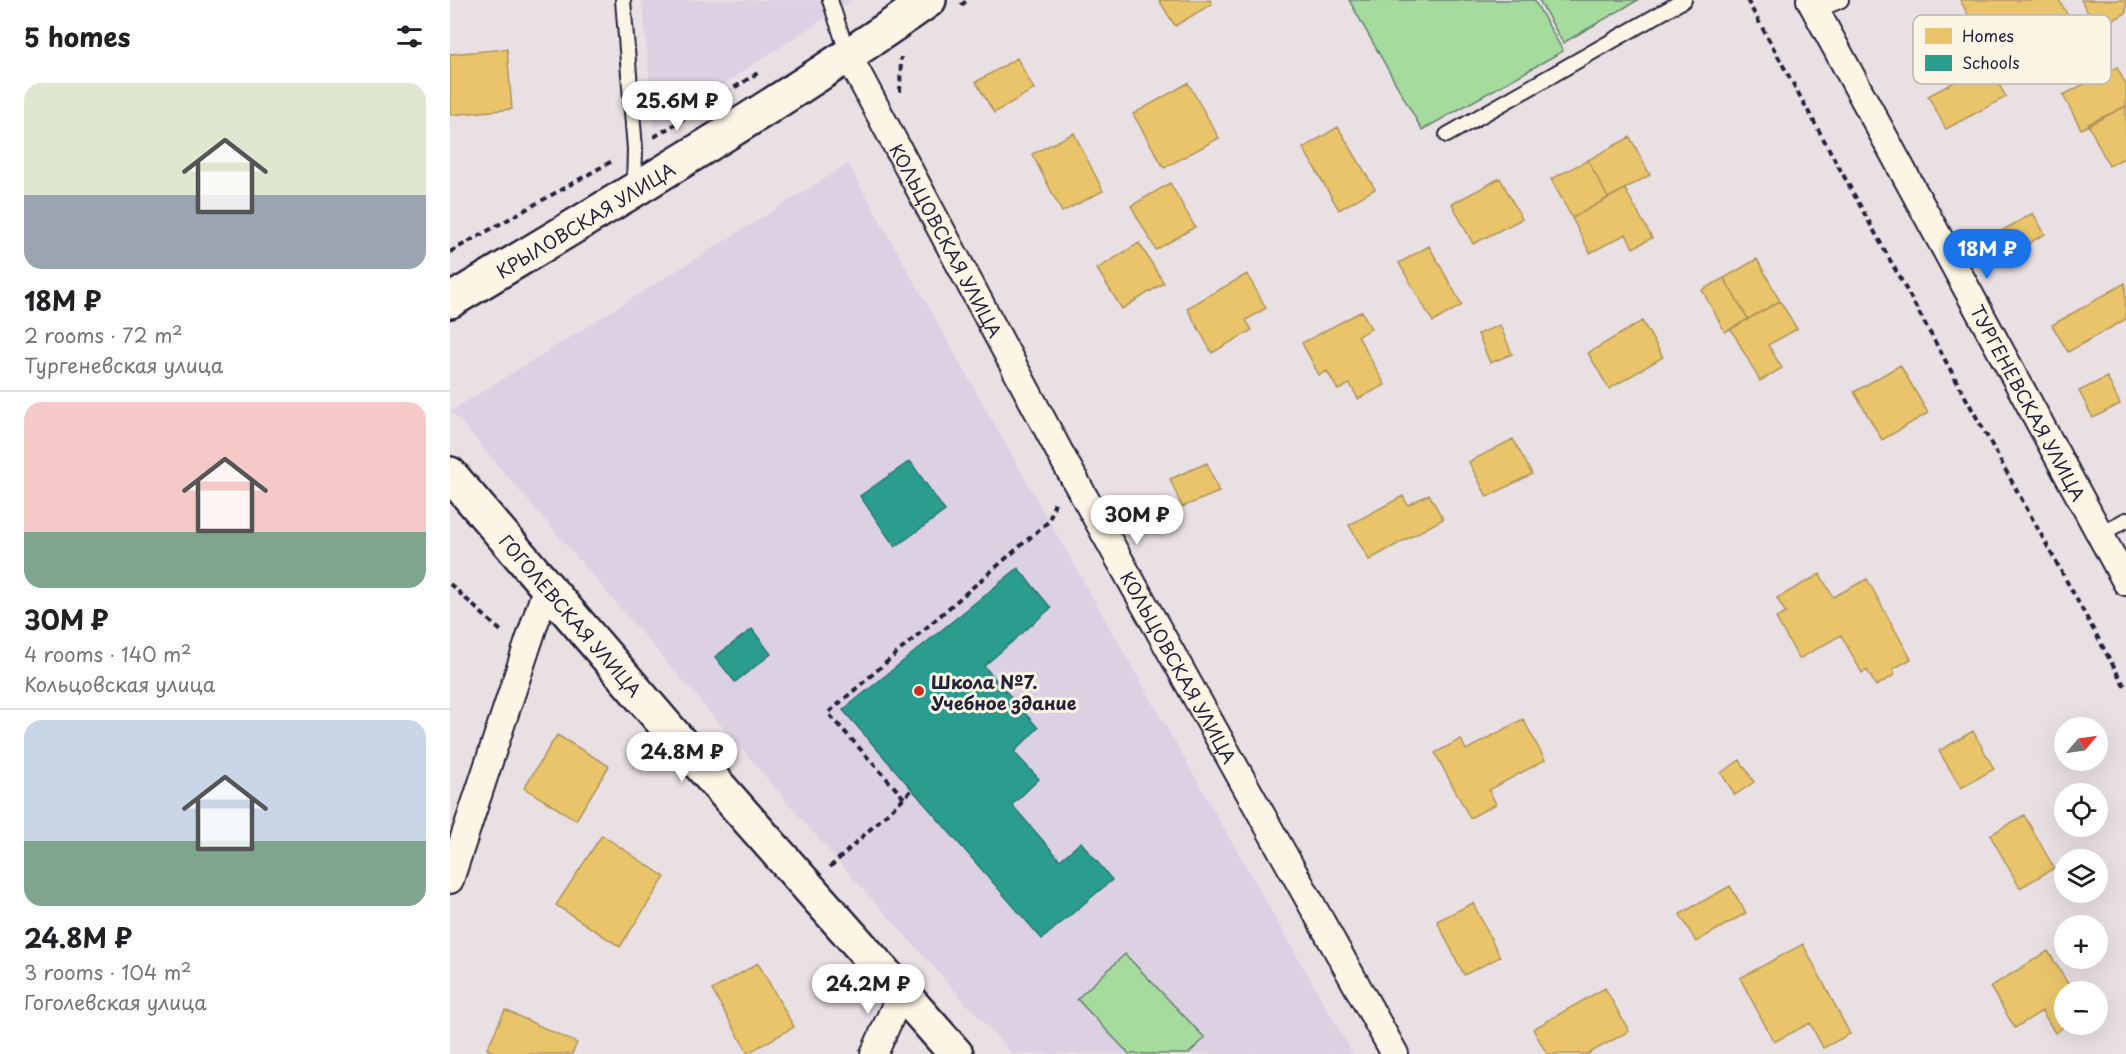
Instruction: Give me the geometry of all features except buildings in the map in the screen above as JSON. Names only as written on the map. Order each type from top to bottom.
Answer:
[{"type":"street","name":"КРЫЛОВСКАЯ УЛИЦА","points":[[450,301],[634,190],[848,55],[944,3]]},
{"type":"street","name":"ТУРГЕНЕВСКАЯ УЛИЦА","points":[[1813,6],[2126,582]]},
{"type":"street","name":"КОЛЬЦОВСКАЯ УЛИЦА","points":[[848,55],[1066,464],[1395,1054]]},
{"type":"street","name":"ГОГОЛЕВСКАЯ УЛИЦА","points":[[450,474],[956,1054]]},
{"type":"street","points":[[450,880],[547,586]]},
{"type":"street","points":[[874,1054],[901,993]]},
{"type":"lane","points":[[623,0],[634,149],[634,190]]},
{"type":"lane","points":[[830,0],[848,55]]},
{"type":"lane","points":[[1447,135],[1684,0]]},
{"type":"lane","points":[[1813,6],[1841,0]]},
{"type":"lane","points":[[2100,534],[2126,520]]},
{"type":"path","points":[[944,3],[968,0]]},
{"type":"path","points":[[1747,0],[2126,689]]},
{"type":"path","points":[[897,147],[902,47]]},
{"type":"path","points":[[450,252],[634,149],[767,67]]},
{"type":"path","points":[[904,798],[828,713],[1049,521],[1066,464]]},
{"type":"path","points":[[450,584],[510,639],[530,638]]},
{"type":"path","points":[[824,873],[912,790]]},
{"type":"shaded area","points":[[642,0],[853,0],[654,129]]},
{"type":"shaded area","name":"Школа №7. Учебное здание","points":[[848,164],[1353,1054],[1012,1054],[837,860],[451,411]]},
{"type":"green space","points":[[1349,0],[1534,0],[1563,51],[1422,130]]},
{"type":"green space","points":[[1539,0],[1638,0],[1563,43]]},
{"type":"green space","points":[[1125,954],[1205,1038],[1188,1054],[1129,1054],[1077,999]]},
{"type":"place","name":"Школа №7. Учебное здание","points":[[919,691]]}]
